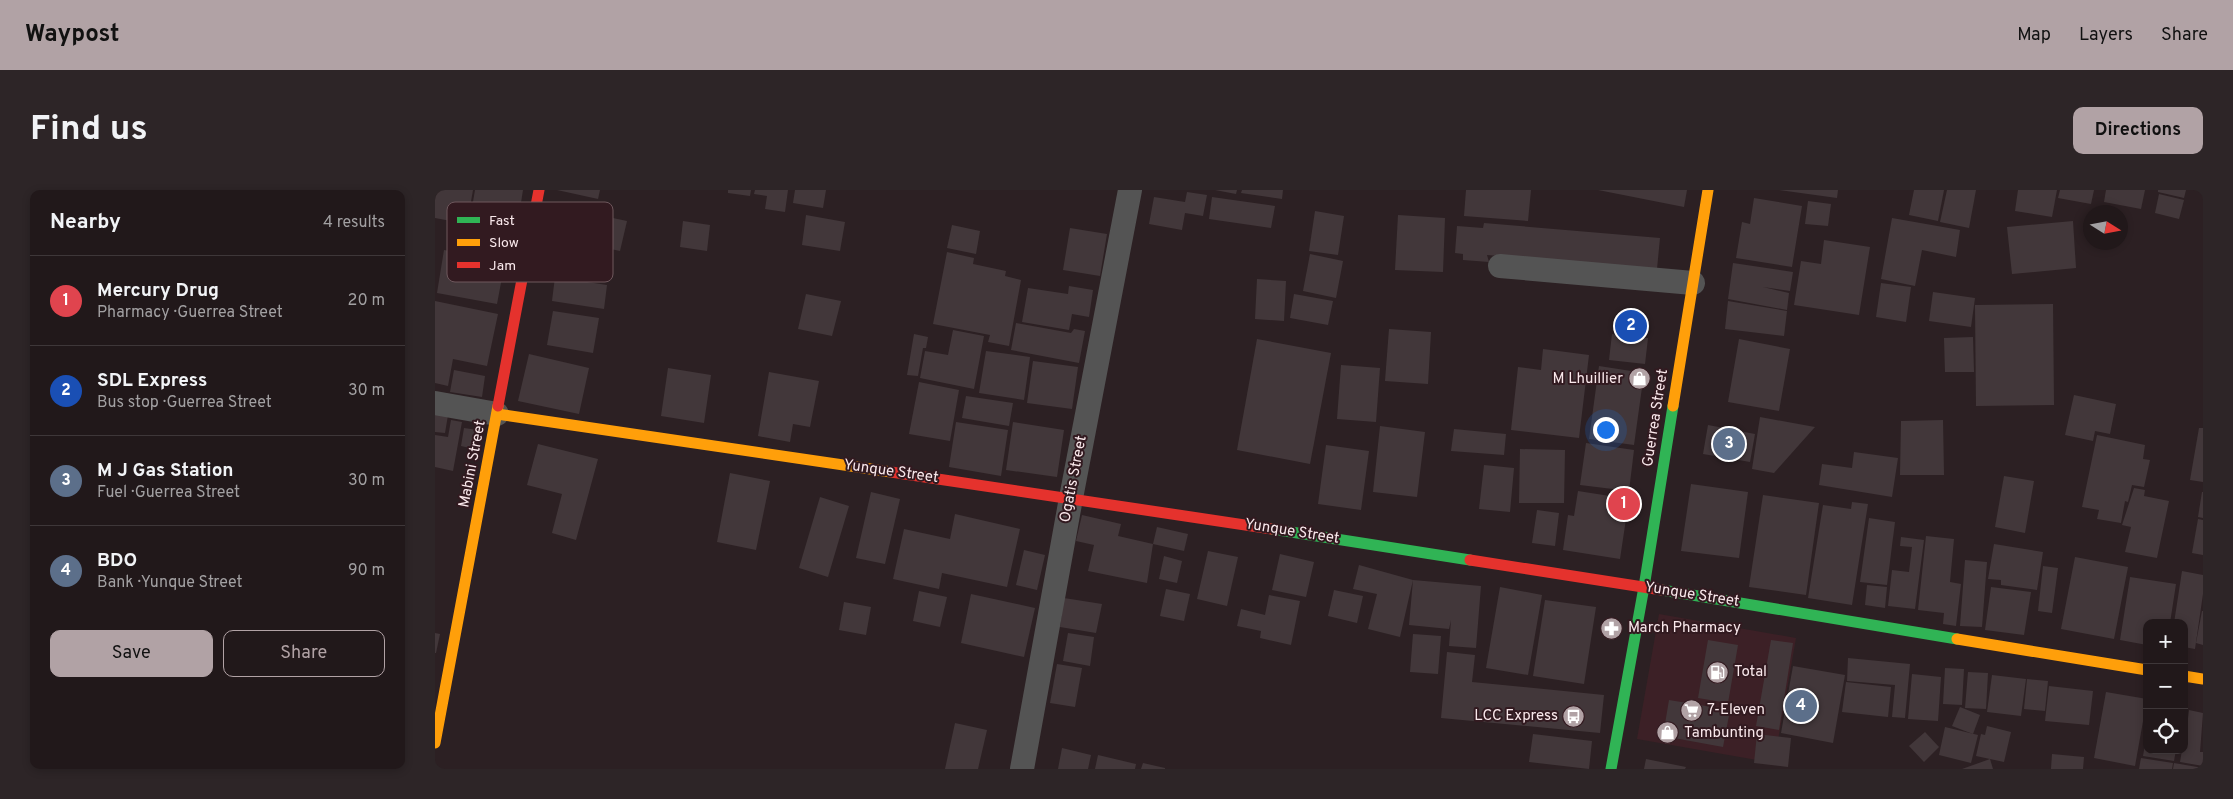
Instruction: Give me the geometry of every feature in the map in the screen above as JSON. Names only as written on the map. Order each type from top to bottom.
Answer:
[{"type":"street","name":"Ogatis Street","points":[[1022,769],[1071,498],[1130,190]]},
{"type":"street","name":"Guerrea Street","points":[[1611,769],[1644,587],[1708,190]]},
{"type":"street","points":[[1500,266],[1693,284]]},
{"type":"street","name":"Mabini Street","points":[[435,744],[522,282]]},
{"type":"street","name":"Yunque Street","points":[[435,403],[497,414],[1071,498],[1644,587],[2143,669]]},
{"type":"street","points":[[2188,677],[2203,679]]},
{"type":"shaded area","points":[[1659,614],[1796,638],[1774,763],[1637,739]]},
{"type":"building","points":[[435,190],[473,190],[471,202],[447,202],[447,220],[435,218]]},
{"type":"building","points":[[475,190],[523,190],[521,202],[473,202]]},
{"type":"building","points":[[557,190],[600,190],[598,199]]},
{"type":"building","points":[[728,190],[751,190],[750,196],[728,193]]},
{"type":"building","points":[[755,190],[788,190],[785,212],[765,209],[767,196],[754,194]]},
{"type":"building","points":[[795,190],[826,190],[823,208],[793,203]]},
{"type":"building","points":[[1215,190],[1237,190],[1236,194]]},
{"type":"building","points":[[1242,190],[1283,190],[1282,199],[1241,193]]},
{"type":"building","points":[[1466,190],[1531,190],[1528,221],[1464,216]]},
{"type":"building","points":[[1598,190],[1687,190],[1684,207]]},
{"type":"building","points":[[1779,190],[1838,190],[1837,198]]},
{"type":"building","points":[[1914,190],[1944,190],[1938,221],[1909,215]]},
{"type":"building","points":[[1947,190],[1976,190],[1969,228],[1940,222]]},
{"type":"building","points":[[2018,190],[2057,190],[2052,217],[2015,211]]},
{"type":"building","points":[[2060,190],[2094,190],[2091,204],[2058,198]]},
{"type":"building","points":[[2106,190],[2145,190],[2141,209],[2128,205],[2104,202]]},
{"type":"building","points":[[2158,190],[2186,190],[2184,198],[2158,192]]},
{"type":"building","points":[[1187,192],[1207,195],[1203,216],[1185,213],[1182,230],[1149,224],[1154,197],[1185,202]]},
{"type":"building","points":[[2159,194],[2184,200],[2179,219],[2155,213]]},
{"type":"building","points":[[1212,197],[1275,206],[1271,228],[1209,219]]},
{"type":"building","points":[[1754,198],[1802,206],[1792,267],[1736,258],[1742,222],[1750,224]]},
{"type":"building","points":[[1808,201],[1831,204],[1828,226],[1805,224]]},
{"type":"building","points":[[1315,211],[1344,216],[1338,255],[1309,251]]},
{"type":"building","points":[[806,215],[845,222],[840,251],[802,245]]},
{"type":"building","points":[[1398,215],[1445,218],[1443,272],[1395,270]]},
{"type":"building","points":[[613,218],[627,221],[620,251],[613,250]]},
{"type":"building","points":[[1892,218],[1960,230],[1956,257],[1922,250],[1915,286],[1881,279]]},
{"type":"building","points":[[683,221],[710,225],[707,251],[680,247]]},
{"type":"building","points":[[2073,221],[2076,268],[2012,274],[2007,227]]},
{"type":"building","points":[[1484,223],[1660,238],[1657,269],[1487,255],[1489,262],[1463,260],[1463,254],[1455,253],[1457,226],[1483,228]]},
{"type":"building","points":[[952,225],[980,231],[976,254],[947,248]]},
{"type":"building","points":[[1070,228],[1107,234],[1100,276],[1063,270]]},
{"type":"building","points":[[1824,240],[1870,247],[1859,315],[1794,305],[1801,261],[1821,264]]},
{"type":"building","points":[[444,250],[447,251],[447,282],[501,282],[497,304],[437,293]]},
{"type":"building","points":[[947,252],[974,258],[973,264],[1006,271],[1005,276],[1021,280],[1009,346],[988,342],[990,335],[933,324]]},
{"type":"building","points":[[1310,254],[1343,261],[1336,298],[1303,291]]},
{"type":"building","points":[[1733,263],[1793,272],[1790,291],[1763,287],[1789,293],[1787,310],[1728,299]]},
{"type":"building","points":[[1257,279],[1286,281],[1284,321],[1255,319]]},
{"type":"building","points":[[554,282],[588,282],[607,285],[604,309],[552,301]]},
{"type":"building","points":[[1881,283],[1911,287],[1906,322],[1876,317]]},
{"type":"building","points":[[1069,286],[1093,290],[1089,317],[1072,314],[1069,330],[1022,322],[1028,288],[1068,294]]},
{"type":"building","points":[[1933,292],[1975,298],[1971,327],[1929,321]]},
{"type":"building","points":[[806,294],[841,301],[832,336],[798,329]]},
{"type":"building","points":[[1294,294],[1333,301],[1328,325],[1290,318]]},
{"type":"building","points":[[435,301],[498,314],[487,366],[453,359],[448,386],[435,383]]},
{"type":"building","points":[[1728,301],[1787,311],[1784,336],[1725,329]]},
{"type":"building","points":[[2053,304],[2054,405],[1976,406],[1975,305]]},
{"type":"building","points":[[553,311],[599,318],[593,353],[547,345]]},
{"type":"building","points":[[1016,323],[1071,333],[1074,329],[1085,331],[1079,363],[1011,350]]},
{"type":"building","points":[[1389,329],[1431,332],[1428,384],[1385,381]]},
{"type":"building","points":[[953,330],[984,336],[974,389],[920,378],[925,351],[948,355]]},
{"type":"building","points":[[914,334],[928,337],[926,348],[923,348],[918,376],[907,375]]},
{"type":"building","points":[[1612,334],[1648,338],[1645,364],[1609,360]]},
{"type":"building","points":[[1973,337],[1974,372],[1945,372],[1944,338]]},
{"type":"building","points":[[1257,339],[1331,353],[1310,464],[1237,450]]},
{"type":"building","points":[[1739,339],[1790,349],[1779,411],[1728,402]]},
{"type":"building","points":[[1543,349],[1589,355],[1579,438],[1511,430],[1518,367],[1541,370]]},
{"type":"building","points":[[986,351],[1030,357],[1024,400],[979,393]]},
{"type":"building","points":[[529,354],[589,368],[579,414],[518,401]]},
{"type":"building","points":[[1033,361],[1078,367],[1072,409],[1027,403]]},
{"type":"building","points":[[1341,365],[1380,368],[1376,422],[1337,419]]},
{"type":"building","points":[[1599,366],[1644,373],[1634,445],[1589,439]]},
{"type":"building","points":[[668,368],[711,375],[704,423],[661,416]]},
{"type":"building","points":[[454,370],[485,376],[482,397],[450,392]]},
{"type":"building","points":[[769,372],[819,381],[810,427],[793,424],[790,442],[758,436]]},
{"type":"building","points":[[919,382],[959,390],[950,441],[909,434]]},
{"type":"building","points":[[2074,395],[2116,404],[2110,434],[2095,431],[2093,441],[2065,435]]},
{"type":"building","points":[[966,396],[1013,403],[1009,426],[962,418]]},
{"type":"building","points":[[435,413],[448,415],[445,433],[435,432]]},
{"type":"building","points":[[1760,417],[1815,427],[1774,473],[1752,469]]},
{"type":"building","points":[[451,420],[462,422],[453,471],[435,467],[435,435],[448,437]]},
{"type":"building","points":[[1943,420],[1944,475],[1900,475],[1901,421]]},
{"type":"building","points":[[956,422],[1008,430],[1001,476],[949,467]]},
{"type":"building","points":[[1013,422],[1064,430],[1057,477],[1006,470]]},
{"type":"building","points":[[1708,425],[1755,434],[1750,462],[1703,454]]},
{"type":"building","points":[[1380,426],[1425,432],[1417,497],[1373,492]]},
{"type":"building","points":[[464,428],[478,430],[474,449],[461,446]]},
{"type":"building","points":[[2199,428],[2203,428],[2203,482],[2190,480]]},
{"type":"building","points":[[1454,429],[1506,434],[1504,455],[1451,451]]},
{"type":"building","points":[[2097,435],[2145,445],[2143,459],[2150,460],[2144,487],[2132,485],[2128,502],[2125,501],[2121,523],[2097,519],[2099,510],[2082,507]]},
{"type":"building","points":[[1586,443],[1634,450],[1629,491],[1580,485]]},
{"type":"building","points":[[538,444],[598,459],[576,540],[552,533],[562,494],[527,485]]},
{"type":"building","points":[[1326,445],[1369,451],[1361,510],[1318,504]]},
{"type":"building","points":[[1520,449],[1565,450],[1564,503],[1519,503]]},
{"type":"building","points":[[1854,452],[1898,458],[1892,497],[1819,485],[1822,464],[1852,468]]},
{"type":"building","points":[[1484,465],[1514,468],[1510,512],[1479,509]]},
{"type":"building","points":[[730,473],[770,481],[756,550],[717,542]]},
{"type":"building","points":[[2004,476],[2034,481],[2025,533],[1995,527]]},
{"type":"building","points":[[1691,484],[1748,492],[1739,558],[1681,551]]},
{"type":"building","points":[[2134,488],[2145,490],[2144,496],[2169,501],[2157,558],[2125,552],[2131,527],[2122,525]]},
{"type":"building","points":[[1578,491],[1629,499],[1620,559],[1563,550],[1568,515],[1574,516]]},
{"type":"building","points":[[871,492],[900,499],[885,564],[856,558]]},
{"type":"building","points":[[2203,492],[2203,518],[2198,517]]},
{"type":"building","points":[[1763,495],[1819,503],[1806,595],[1749,587]]},
{"type":"building","points":[[820,497],[849,506],[828,577],[799,568]]},
{"type":"building","points":[[1852,502],[1868,504],[1852,605],[1808,598],[1823,505],[1851,509]]},
{"type":"building","points":[[1537,510],[1559,513],[1555,546],[1532,543]]},
{"type":"building","points":[[955,514],[1020,529],[1007,587],[942,573],[939,589],[893,579],[904,529],[950,539]]},
{"type":"building","points":[[1082,515],[1121,524],[1118,536],[1153,544],[1147,583],[1088,571],[1094,545],[1076,541]]},
{"type":"building","points":[[1869,518],[1895,522],[1887,585],[1860,582]]},
{"type":"building","points":[[2198,519],[2203,520],[2203,555],[2192,553]]},
{"type":"building","points":[[1157,527],[1188,534],[1184,551],[1153,544]]},
{"type":"building","points":[[1926,536],[1954,539],[1950,582],[1961,584],[1956,626],[1943,624],[1944,613],[1918,610]]},
{"type":"building","points":[[1901,537],[1924,540],[1915,609],[1888,606],[1892,570],[1909,572],[1912,547],[1900,546]]},
{"type":"building","points":[[1994,544],[2043,552],[2037,590],[2001,585],[2001,580],[1988,579]]},
{"type":"building","points":[[1024,550],[1045,555],[1037,590],[1016,585]]},
{"type":"building","points":[[1208,551],[1238,557],[1227,606],[1197,599]]},
{"type":"building","points":[[1280,554],[1314,562],[1306,597],[1272,590]]},
{"type":"building","points":[[1164,556],[1182,561],[1177,583],[1159,579]]},
{"type":"building","points":[[2075,557],[2128,567],[2114,639],[2061,629]]},
{"type":"building","points":[[1965,560],[1987,562],[1982,627],[1960,626]]},
{"type":"building","points":[[1359,565],[1413,580],[1400,637],[1368,629],[1377,594],[1353,589]]},
{"type":"building","points":[[2043,566],[2058,568],[2052,613],[2038,611]]},
{"type":"building","points":[[2182,571],[2203,575],[2203,594],[2195,649],[2188,648],[2188,619],[2175,619]]},
{"type":"building","points":[[2130,577],[2176,584],[2171,619],[2143,619],[2143,644],[2120,640]]},
{"type":"building","points":[[1413,580],[1481,586],[1476,648],[1449,646],[1451,620],[1449,629],[1409,625]]},
{"type":"building","points":[[1867,585],[1887,587],[1885,608],[1865,605]]},
{"type":"building","points":[[1500,587],[1542,595],[1528,675],[1486,668]]},
{"type":"building","points":[[1991,587],[2031,592],[2024,635],[1985,630]]},
{"type":"building","points":[[1166,589],[1190,594],[1184,621],[1160,616]]},
{"type":"building","points":[[1334,590],[1363,596],[1357,623],[1328,616]]},
{"type":"building","points":[[919,591],[947,597],[940,627],[913,621]]},
{"type":"building","points":[[971,594],[1035,608],[1024,657],[961,643]]},
{"type":"building","points":[[1269,595],[1300,601],[1291,645],[1260,638],[1261,631],[1237,626],[1241,609],[1265,615]]},
{"type":"building","points":[[1064,598],[1102,604],[1096,633],[1060,627]]},
{"type":"building","points":[[1545,600],[1596,607],[1584,684],[1533,676]]},
{"type":"building","points":[[844,602],[871,607],[866,635],[839,630]]},
{"type":"building","points":[[2203,611],[2203,645],[2196,643]]},
{"type":"building","points":[[435,633],[440,634],[436,653],[435,653]]},
{"type":"building","points":[[1068,633],[1094,637],[1090,666],[1063,661]]},
{"type":"building","points":[[1413,634],[1441,636],[1438,674],[1410,672]]},
{"type":"building","name":"Total","points":[[1708,640],[1738,645],[1728,703],[1698,698]]},
{"type":"building","points":[[1771,640],[1793,643],[1779,730],[1756,726]]},
{"type":"building","points":[[1447,652],[1475,655],[1472,682],[1604,695],[1600,733],[1441,718]]},
{"type":"building","points":[[1848,658],[1910,664],[1905,718],[1892,717],[1895,685],[1847,681]]},
{"type":"building","points":[[1057,664],[1082,668],[1075,707],[1050,703]]},
{"type":"building","points":[[1793,666],[1845,675],[1833,743],[1781,733]]},
{"type":"building","points":[[1945,668],[1964,669],[1962,705],[1943,704]]},
{"type":"building","points":[[1968,672],[1988,673],[1986,709],[1965,708]]},
{"type":"building","points":[[1912,674],[1941,677],[1938,721],[1908,719]]},
{"type":"building","points":[[1992,675],[2026,679],[2021,716],[1987,712]]},
{"type":"building","points":[[2027,679],[2048,681],[2045,711],[2024,709]]},
{"type":"building","points":[[1846,682],[1891,687],[1888,717],[1842,712]]},
{"type":"building","points":[[2049,686],[2093,691],[2089,725],[2045,721]]},
{"type":"building","points":[[2106,692],[2143,698],[2143,721],[2135,766],[2094,758]]},
{"type":"building","points":[[1669,700],[1730,710],[1723,747],[1663,736]]},
{"type":"building","points":[[1960,707],[1980,715],[1973,734],[1952,726]]},
{"type":"building","points":[[2189,710],[2203,713],[2200,752],[2203,752],[2203,766],[2180,762],[2181,754],[2188,754]]},
{"type":"building","points":[[955,723],[987,730],[978,769],[945,769]]},
{"type":"building","points":[[1987,726],[2011,732],[2004,762],[1976,756],[1981,734],[1985,735]]},
{"type":"building","points":[[1945,727],[1978,735],[1971,763],[1939,755]]},
{"type":"building","points":[[1925,732],[1939,747],[1924,762],[1909,746]]},
{"type":"building","points":[[1533,734],[1592,741],[1589,769],[1529,762]]},
{"type":"building","points":[[1757,734],[1791,738],[1788,767],[1754,763]]},
{"type":"building","points":[[1062,748],[1091,755],[1088,769],[1058,769]]},
{"type":"building","points":[[2052,754],[2084,757],[2083,769],[2051,769]]},
{"type":"building","points":[[2143,754],[2175,754],[2174,761],[2143,756]]},
{"type":"building","points":[[1098,755],[1136,764],[1135,769],[1095,769]]},
{"type":"building","points":[[2141,758],[2173,763],[2172,769],[2139,769]]},
{"type":"building","points":[[1646,759],[1686,767],[1685,769],[1644,769]]},
{"type":"building","points":[[1990,759],[1993,769],[1962,769]]},
{"type":"building","points":[[1143,763],[1165,768],[1165,769],[1141,769]]},
{"type":"building","points":[[2174,763],[2203,768],[2203,769],[2173,769]]},
{"type":"traffic: fast","points":[[1611,769],[1644,587],[1673,406]]},
{"type":"traffic: fast","points":[[1272,529],[1470,560]]},
{"type":"traffic: fast","points":[[1662,590],[1957,639]]},
{"type":"traffic: slow","points":[[1673,406],[1708,190]]},
{"type":"traffic: slow","points":[[435,743],[498,406]]},
{"type":"traffic: slow","points":[[497,414],[891,472]]},
{"type":"traffic: slow","points":[[1957,639],[2143,669]]},
{"type":"traffic: slow","points":[[2188,677],[2203,679]]},
{"type":"traffic: jam","points":[[537,202],[539,190]]},
{"type":"traffic: jam","points":[[498,406],[522,282]]},
{"type":"traffic: jam","points":[[891,472],[1272,529]]},
{"type":"traffic: jam","points":[[1470,560],[1662,590]]},
{"type":"place","name":"SDL Express","points":[[1631,326]]},
{"type":"place","name":"M Lhuillier","points":[[1639,379]]},
{"type":"place","name":"M J Gas Station","points":[[1729,444]]},
{"type":"place","name":"Mercury Drug","points":[[1624,504]]},
{"type":"place","name":"March Pharmacy","points":[[1612,628]]},
{"type":"place","name":"Total","points":[[1718,672]]},
{"type":"place","name":"BDO","points":[[1801,706]]},
{"type":"place","name":"7-Eleven","points":[[1691,710]]},
{"type":"place","name":"LCC Express","points":[[1574,716]]},
{"type":"place","name":"Tambunting","points":[[1668,733]]}]
